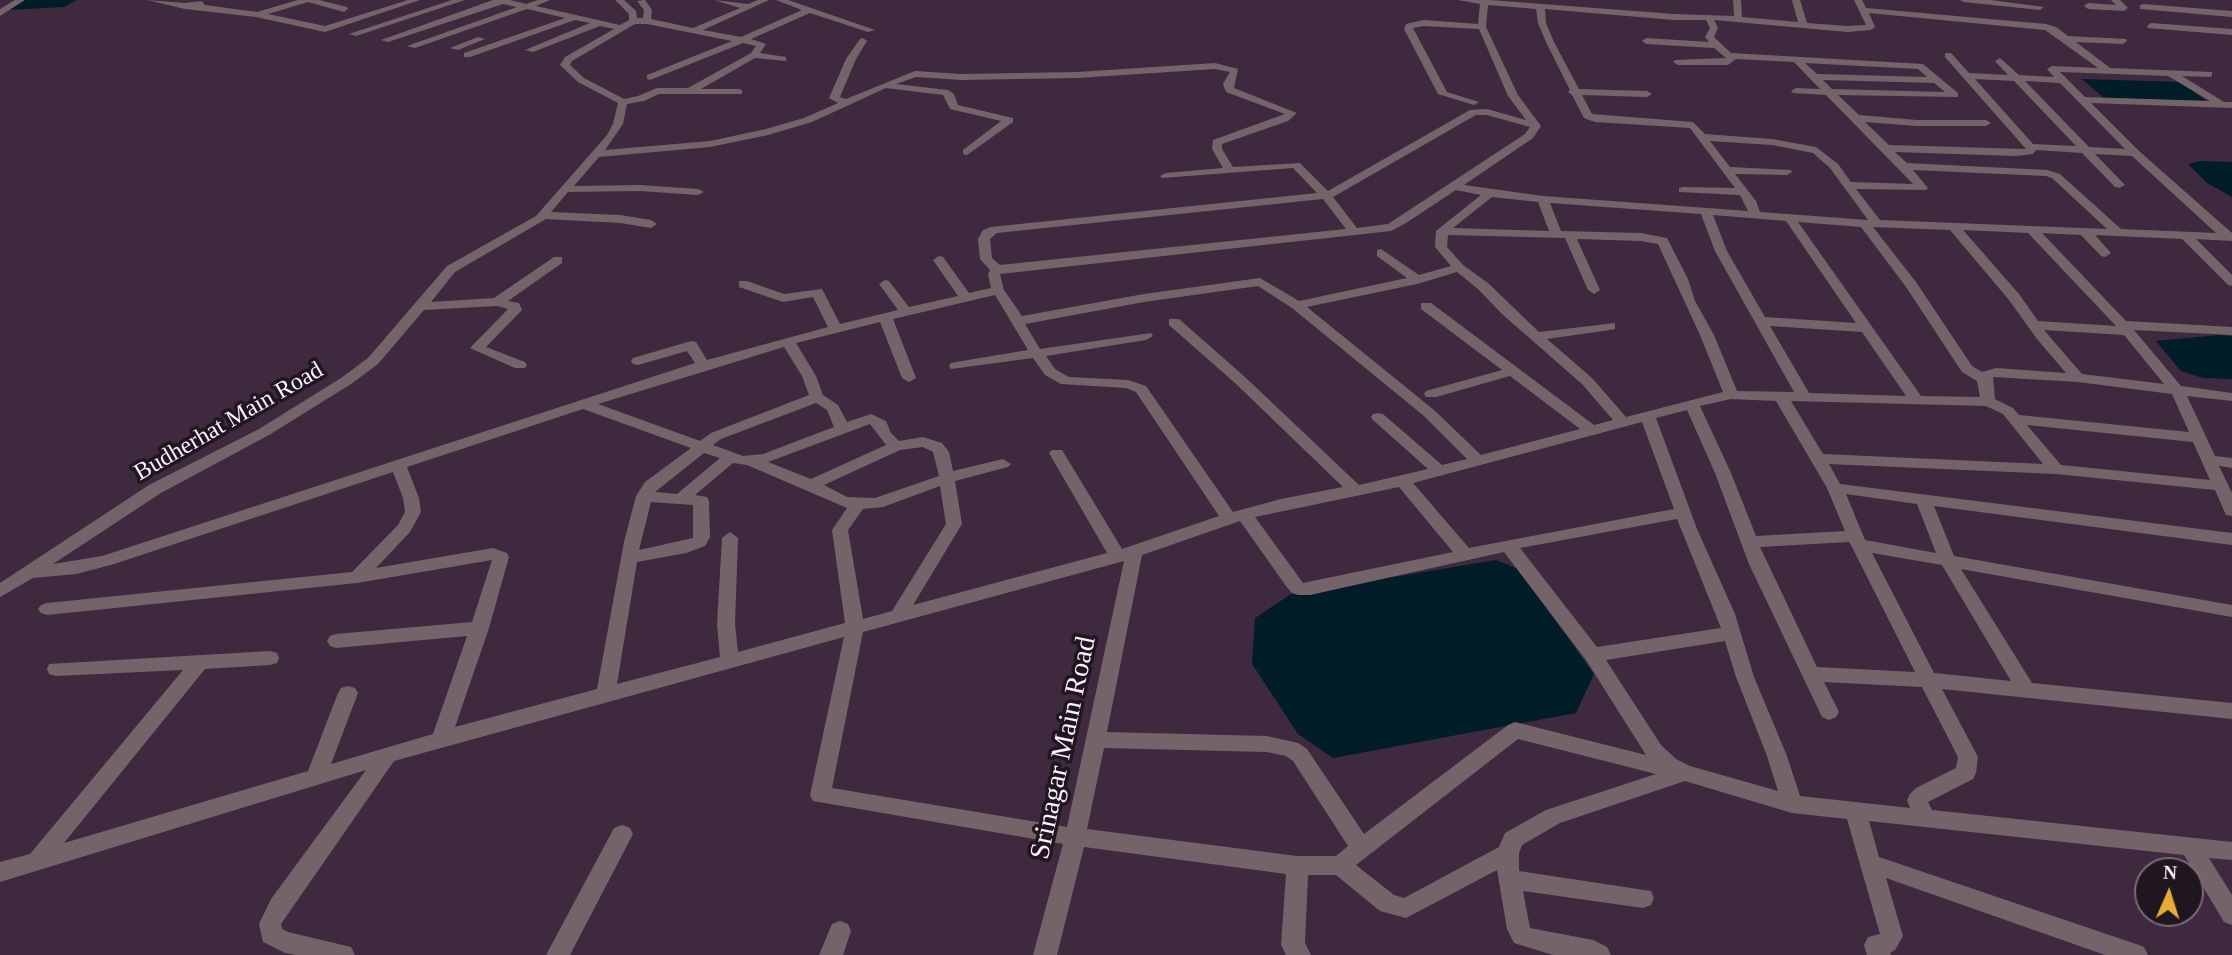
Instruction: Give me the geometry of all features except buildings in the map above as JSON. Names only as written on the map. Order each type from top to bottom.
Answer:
[{"type":"street","points":[[0,13],[21,0]]},
{"type":"street","points":[[151,0],[256,14],[325,29],[416,0]]},
{"type":"street","points":[[192,6],[214,0]]},
{"type":"street","points":[[256,14],[307,0],[344,9]]},
{"type":"street","points":[[353,34],[461,0]]},
{"type":"street","points":[[385,40],[502,0],[600,23],[635,23],[695,30],[762,44],[754,55],[691,90]]},
{"type":"street","points":[[412,46],[546,0]]},
{"type":"street","points":[[622,2],[642,0],[649,10],[635,23],[568,59],[565,65],[581,80],[623,102],[641,99],[657,91],[739,92]]},
{"type":"street","points":[[718,0],[748,7]]},
{"type":"street","points":[[695,30],[765,0]]},
{"type":"street","points":[[780,0],[871,30]]},
{"type":"street","points":[[1462,0],[1650,19],[1681,13],[1847,29],[1871,27],[1861,5]]},
{"type":"street","points":[[1737,0],[1738,19]]},
{"type":"street","points":[[1796,0],[1803,25]]},
{"type":"street","points":[[1964,0],[2040,10],[2053,30],[2107,70]]},
{"type":"street","points":[[2088,6],[2124,8],[2115,0]]},
{"type":"street","points":[[2194,0],[2232,32]]},
{"type":"street","points":[[1476,1],[1482,27],[1513,96],[1536,126]]},
{"type":"street","points":[[622,2],[633,13],[635,23]]},
{"type":"street","points":[[1861,5],[2053,30]]},
{"type":"street","points":[[1540,6],[1542,23],[1573,92],[1588,116],[1595,119],[1693,125],[1743,192],[1755,215]]},
{"type":"street","points":[[2143,7],[2232,14]]},
{"type":"street","points":[[650,77],[807,11]]},
{"type":"street","points":[[455,48],[556,13]]},
{"type":"street","points":[[467,55],[576,17]]},
{"type":"street","points":[[1709,17],[1714,28],[1709,37],[1714,45],[1731,58],[1920,66],[1955,94],[1796,91]]},
{"type":"street","points":[[530,50],[600,23]]},
{"type":"street","points":[[1474,102],[1443,94],[1408,29],[1409,26],[1424,23],[1482,27]]},
{"type":"street","points":[[2010,23],[2019,38]]},
{"type":"street","points":[[2151,26],[2232,32]]},
{"type":"street","points":[[2066,39],[2123,41]]},
{"type":"street","points":[[848,103],[834,98],[851,59],[863,41]]},
{"type":"street","points":[[1646,41],[1714,45]]},
{"type":"street","points":[[754,55],[783,59]]},
{"type":"street","points":[[1948,55],[2032,147],[2135,153]]},
{"type":"street","points":[[1678,62],[1728,62],[1731,58]]},
{"type":"street","points":[[1798,61],[1904,166],[1922,188],[1848,185]]},
{"type":"street","points":[[2000,61],[2119,185]]},
{"type":"street","points":[[1857,63],[1892,94]]},
{"type":"street","points":[[596,154],[684,148],[743,138],[808,120],[915,74],[961,77],[1077,75],[1225,67],[1234,71],[1228,84],[1229,90],[1292,113],[1284,119],[1217,142],[1217,149],[1230,170]]},
{"type":"street","points":[[2209,74],[2052,69],[2135,153],[2230,237]]},
{"type":"street","points":[[2170,72],[2227,105],[2232,111]]},
{"type":"street","points":[[1969,76],[2062,80]]},
{"type":"street","points":[[1813,77],[1939,80]]},
{"type":"street","points":[[886,85],[945,92],[949,94],[954,107],[1009,120],[967,152]]},
{"type":"street","points":[[1573,92],[1647,94]]},
{"type":"street","points":[[2081,100],[2227,105]]},
{"type":"street","name":"Budherhat Main Road","points":[[0,591],[155,489],[264,432],[373,361],[451,269],[549,215],[565,189],[618,124],[623,102]]},
{"type":"street","points":[[997,270],[986,259],[984,239],[987,233],[995,230],[1326,195],[1336,192],[1474,112],[1487,112],[1536,126]]},
{"type":"street","points":[[1854,118],[1917,123],[1986,123]]},
{"type":"street","points":[[1536,126],[1529,136],[1391,227],[997,270],[993,274],[998,290],[1050,372],[1066,381],[1128,384],[1141,389],[1238,517],[1298,589],[1310,589],[1508,545],[1683,513]]},
{"type":"street","points":[[1746,130],[1767,157]]},
{"type":"street","points":[[1703,137],[1804,146],[1816,150],[1834,166],[1967,369],[1983,379],[1988,401]]},
{"type":"street","points":[[1886,148],[2015,153],[2029,152],[2032,147]]},
{"type":"street","points":[[1166,176],[1296,165],[1326,195],[1354,232]]},
{"type":"street","points":[[1904,166],[2047,173],[2056,176],[2117,232]]},
{"type":"street","points":[[1727,170],[1787,172]]},
{"type":"street","points":[[1454,186],[1543,199],[1656,225],[1705,211],[1870,223],[2230,237]]},
{"type":"street","points":[[565,189],[640,188],[698,192]]},
{"type":"street","points":[[1682,190],[1743,192]]},
{"type":"street","points":[[1441,231],[1490,193]]},
{"type":"street","points":[[1543,199],[1555,232]]},
{"type":"street","points":[[1705,211],[1721,251],[1804,397]]},
{"type":"street","points":[[549,215],[651,224]]},
{"type":"street","points":[[1789,217],[1916,400]]},
{"type":"street","points":[[1441,231],[1649,238],[1656,225]]},
{"type":"street","points":[[1656,225],[1707,335],[1731,395]]},
{"type":"street","points":[[1952,225],[2078,378]]},
{"type":"street","points":[[2031,229],[2125,328],[2178,392],[2232,511]]},
{"type":"street","points":[[1441,231],[1441,247],[1459,268],[1483,286],[1587,381],[1622,421]]},
{"type":"street","points":[[2084,231],[2105,253]]},
{"type":"street","points":[[2185,235],[2232,282]]},
{"type":"street","points":[[1570,236],[1594,290]]},
{"type":"street","points":[[1381,253],[1416,281]]},
{"type":"street","points":[[497,302],[558,260]]},
{"type":"street","points":[[939,260],[966,298]]},
{"type":"street","points":[[1297,305],[1416,281],[1459,268]]},
{"type":"street","points":[[1017,321],[1144,298],[1260,282],[1297,305],[1429,412],[1478,461]]},
{"type":"street","points":[[743,284],[783,298],[817,292],[836,329]]},
{"type":"street","points":[[885,284],[906,312]]},
{"type":"street","points":[[31,572],[76,568],[105,561],[703,366],[836,329],[998,290]]},
{"type":"street","points":[[421,306],[497,302],[514,306],[515,310],[477,348],[520,365]]},
{"type":"street","points":[[1426,306],[1590,429]]},
{"type":"street","points":[[885,317],[909,379]]},
{"type":"street","points":[[1762,321],[1864,328]]},
{"type":"street","points":[[1174,322],[1354,489]]},
{"type":"street","points":[[2035,325],[2232,331]]},
{"type":"street","points":[[1537,336],[1610,326]]},
{"type":"street","points":[[956,366],[1146,335]]},
{"type":"street","points":[[788,342],[809,376],[817,397],[833,408],[843,429]]},
{"type":"street","points":[[638,361],[691,345],[703,366]]},
{"type":"street","points":[[1431,394],[1512,371]]},
{"type":"street","points":[[1983,379],[1988,373],[1996,372],[2078,378],[2232,397]]},
{"type":"street","points":[[0,872],[441,739],[1126,555],[1216,522],[1281,504],[1402,481],[1647,414],[1731,395],[1988,401],[2003,407],[2015,419],[2056,469]]},
{"type":"street","points":[[1781,396],[1835,488],[1857,541],[1968,757],[1966,773],[1923,794],[1917,800],[1925,818]]},
{"type":"street","points":[[606,694],[644,496],[660,478],[716,436],[817,397]]},
{"type":"street","points":[[1691,403],[1749,542],[1829,712]]},
{"type":"street","points":[[587,405],[731,457],[751,461],[811,485],[843,502],[877,503],[947,478],[1003,464]]},
{"type":"street","points":[[1647,414],[1683,513],[1732,633],[1745,677],[1777,756],[1792,804]]},
{"type":"street","points":[[1378,417],[1440,471]]},
{"type":"street","points":[[751,461],[866,419],[875,419],[881,424],[891,443],[896,446]]},
{"type":"street","points":[[2015,419],[2199,438]]},
{"type":"street","points":[[811,485],[896,446],[923,442],[937,446],[947,478],[954,524],[897,617]]},
{"type":"street","points":[[1057,453],[1126,555]]},
{"type":"street","points":[[682,498],[731,457]]},
{"type":"street","points":[[1819,458],[2056,469],[2220,486]]},
{"type":"street","points":[[2209,460],[2232,463]]},
{"type":"street","points":[[357,577],[404,528],[413,512],[411,498],[398,464]]},
{"type":"street","points":[[1402,481],[1464,554]]},
{"type":"street","points":[[1835,488],[2232,539]]},
{"type":"street","points":[[631,557],[686,547],[699,542],[702,537],[701,501],[644,496]]},
{"type":"street","points":[[1924,500],[1948,562],[2027,691]]},
{"type":"street","points":[[859,504],[840,530],[855,628],[820,795],[1075,837],[1297,866],[1340,865],[1515,730],[1792,804],[2232,851]]},
{"type":"street","points":[[730,538],[726,624],[730,662]]},
{"type":"street","points":[[1749,542],[1857,541],[1948,562],[2232,611]]},
{"type":"street","points":[[1508,545],[1593,655],[1654,751],[1669,765],[1685,774]]},
{"type":"street","points":[[47,609],[357,577],[481,554],[501,557],[480,628],[441,739]]},
{"type":"street","name":"Srinagar Main Road","points":[[1045,955],[1075,837],[1095,740],[1126,555]]},
{"type":"street","points":[[336,641],[480,628]]},
{"type":"street","points":[[1593,655],[1732,633]]},
{"type":"street","points":[[56,670],[270,658]]},
{"type":"street","points":[[35,862],[200,662]]},
{"type":"street","points":[[1811,674],[1929,680],[2232,711]]},
{"type":"street","points":[[315,778],[348,693]]},
{"type":"street","points":[[1095,740],[1267,744],[1291,749],[1300,755],[1362,849]]},
{"type":"street","points":[[343,955],[285,942],[271,935],[270,923],[279,906],[387,756]]},
{"type":"street","points":[[1599,955],[1592,951],[1539,942],[1522,936],[1518,929],[1510,878],[1508,853],[1513,839],[1553,816],[1685,774]]},
{"type":"street","points":[[1855,811],[1892,936],[1887,943],[1876,945],[1879,955]]},
{"type":"street","points":[[558,955],[622,834]]},
{"type":"street","points":[[2190,846],[2232,915]]},
{"type":"street","points":[[1340,865],[1388,904],[1406,908],[1508,853]]},
{"type":"street","points":[[1870,863],[2136,955]]},
{"type":"street","points":[[1297,866],[1293,945],[1299,955]]},
{"type":"street","points":[[1510,878],[1643,898]]},
{"type":"street","points":[[831,955],[840,930]]},
{"type":"water","points":[[23,0],[77,0],[64,7],[9,10]]},
{"type":"water","points":[[2082,79],[2181,82],[2206,101],[2104,98]]},
{"type":"water","points":[[2201,161],[2232,162],[2232,197],[2207,183],[2188,164]]},
{"type":"water","points":[[2232,336],[2232,379],[2203,378],[2181,371],[2156,341]]},
{"type":"water","points":[[1496,560],[1518,569],[1594,674],[1576,713],[1333,758],[1298,734],[1252,664],[1255,618],[1291,594]]}]
